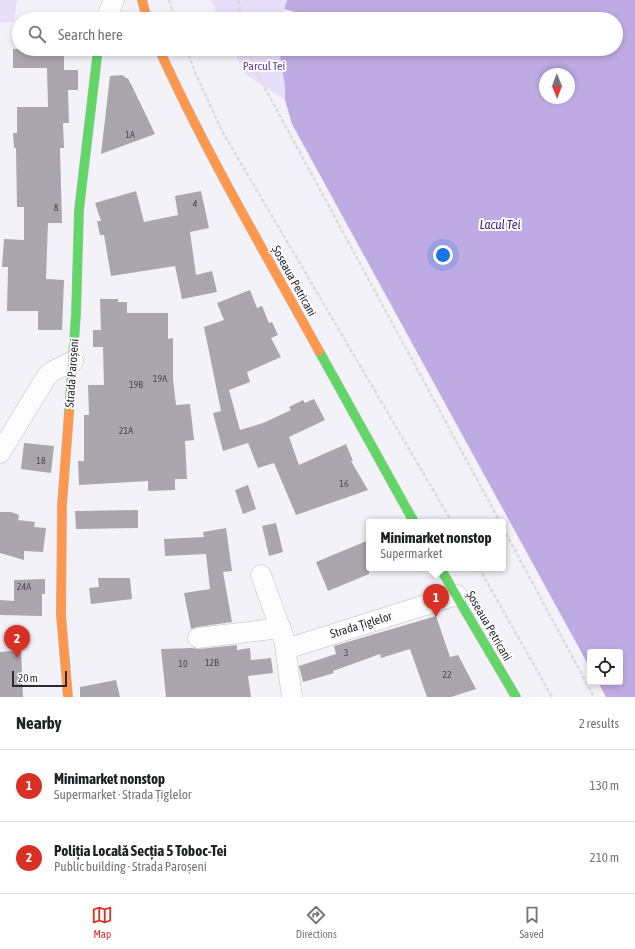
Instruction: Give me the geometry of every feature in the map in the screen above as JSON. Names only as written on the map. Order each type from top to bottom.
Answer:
[{"type":"main road","points":[[142,0],[145,12]]},
{"type":"main road","name":"Strada Paroșeni","points":[[68,697],[61,615],[61,544],[73,361],[79,210],[97,56]]},
{"type":"main road","name":"Șoseaua Petricani","points":[[162,56],[187,111],[208,151],[412,519]]},
{"type":"main road","name":"Șoseaua Petricani","points":[[442,571],[516,697]]},
{"type":"street","points":[[109,12],[114,0]]},
{"type":"street","points":[[0,453],[47,376],[53,371],[73,361]]},
{"type":"street","points":[[261,575],[281,628],[286,649],[292,697]]},
{"type":"street","name":"Strada Țiglelor","points":[[286,649],[456,595]]},
{"type":"street","points":[[198,638],[281,628]]},
{"type":"path","points":[[169,0],[173,12]]},
{"type":"path","points":[[238,0],[241,12]]},
{"type":"path","points":[[189,56],[222,131],[450,519]]},
{"type":"path","points":[[251,56],[254,68],[498,519]]},
{"type":"path","points":[[506,534],[594,697]]},
{"type":"path","points":[[481,571],[552,697]]},
{"type":"green space","points":[[0,0],[17,0],[15,12],[12,12],[12,22],[0,23]]},
{"type":"green space","points":[[211,0],[287,0],[283,12],[217,12]]},
{"type":"green space","name":"Parcul Tei","points":[[236,56],[280,56],[285,86],[285,100],[245,74]]},
{"type":"water","name":"Lacul Tei","points":[[287,0],[635,0],[635,697],[606,697],[600,685],[623,685],[623,649],[587,649],[587,663],[292,124],[285,100],[285,86],[280,56],[623,56],[623,12],[283,12]]},
{"type":"pier","points":[[284,9],[295,12],[283,12]]},
{"type":"building","points":[[13,56],[64,56],[64,70],[78,70],[78,90],[68,90],[69,123],[63,123],[64,148],[60,148],[62,223],[48,223],[46,279],[64,280],[62,330],[38,330],[38,311],[7,311],[8,267],[2,267],[4,239],[24,240],[24,207],[17,207],[16,148],[14,148],[13,133],[17,133],[17,107],[48,107],[47,68],[13,68]]},
{"type":"building","points":[[122,75],[128,79],[132,86],[155,134],[101,154],[110,76]]},
{"type":"building","points":[[136,191],[144,222],[178,215],[175,196],[201,191],[209,228],[190,232],[196,275],[212,271],[217,292],[182,299],[175,266],[111,276],[104,235],[100,235],[97,221],[101,221],[95,203]]},
{"type":"building","points":[[250,290],[257,308],[262,306],[269,323],[272,322],[278,335],[271,338],[281,357],[247,372],[250,382],[229,390],[240,430],[263,423],[291,410],[289,407],[303,400],[305,403],[314,399],[325,420],[289,437],[299,465],[346,444],[353,461],[351,461],[368,490],[296,515],[274,463],[258,468],[248,443],[223,451],[213,413],[221,411],[204,327],[224,320],[217,303]]},
{"type":"building","points":[[100,299],[118,299],[118,302],[127,302],[127,313],[168,313],[168,339],[173,338],[173,379],[176,405],[190,404],[194,440],[185,441],[187,479],[175,479],[175,490],[148,491],[148,481],[79,485],[78,461],[84,461],[84,415],[89,415],[88,385],[104,385],[103,347],[93,347],[93,330],[101,330]]},
{"type":"building","points":[[24,443],[54,446],[51,473],[21,469]]},
{"type":"building","points":[[248,485],[256,509],[243,514],[235,490]]},
{"type":"building","points":[[138,510],[138,528],[76,529],[75,511]]},
{"type":"building","points":[[0,512],[11,512],[19,515],[18,520],[35,522],[34,527],[46,528],[43,552],[24,551],[24,560],[0,553]]},
{"type":"building","points":[[276,523],[283,552],[269,556],[262,526]]},
{"type":"building","points":[[226,528],[232,571],[223,572],[232,622],[191,629],[184,593],[210,589],[206,554],[165,556],[164,539],[204,537],[203,532]]},
{"type":"building","points":[[366,541],[366,571],[369,571],[369,574],[328,591],[316,562]]},
{"type":"building","points":[[98,578],[130,578],[132,599],[91,604],[89,588],[99,587]]},
{"type":"building","points":[[45,579],[45,594],[42,594],[42,616],[0,615],[0,600],[14,601],[14,580]]},
{"type":"building","points":[[436,616],[450,657],[458,655],[476,689],[451,697],[427,697],[410,649],[381,658],[380,654],[333,671],[334,673],[303,682],[299,666],[336,654],[334,646]]},
{"type":"building","points":[[237,645],[237,650],[250,648],[251,660],[271,658],[273,673],[248,676],[251,697],[166,697],[161,649],[199,649]]},
{"type":"building","points":[[21,650],[23,697],[0,697],[0,652]]},
{"type":"building","points":[[116,680],[120,697],[80,697],[80,687]]},
{"type":"traffic: fast","points":[[69,413],[76,314],[79,210],[97,56]]},
{"type":"traffic: fast","points":[[319,351],[412,519]]},
{"type":"traffic: fast","points":[[442,571],[516,697]]},
{"type":"traffic: slow","points":[[142,0],[145,12]]},
{"type":"traffic: slow","points":[[162,56],[216,164],[319,351]]},
{"type":"traffic: slow","points":[[68,697],[61,615],[62,505],[69,413]]},
{"type":"place","name":"Minimarket nonstop","points":[[436,617]]},
{"type":"place","name":"Poliția Locală Secția 5 Toboc-Tei","points":[[17,658]]}]
